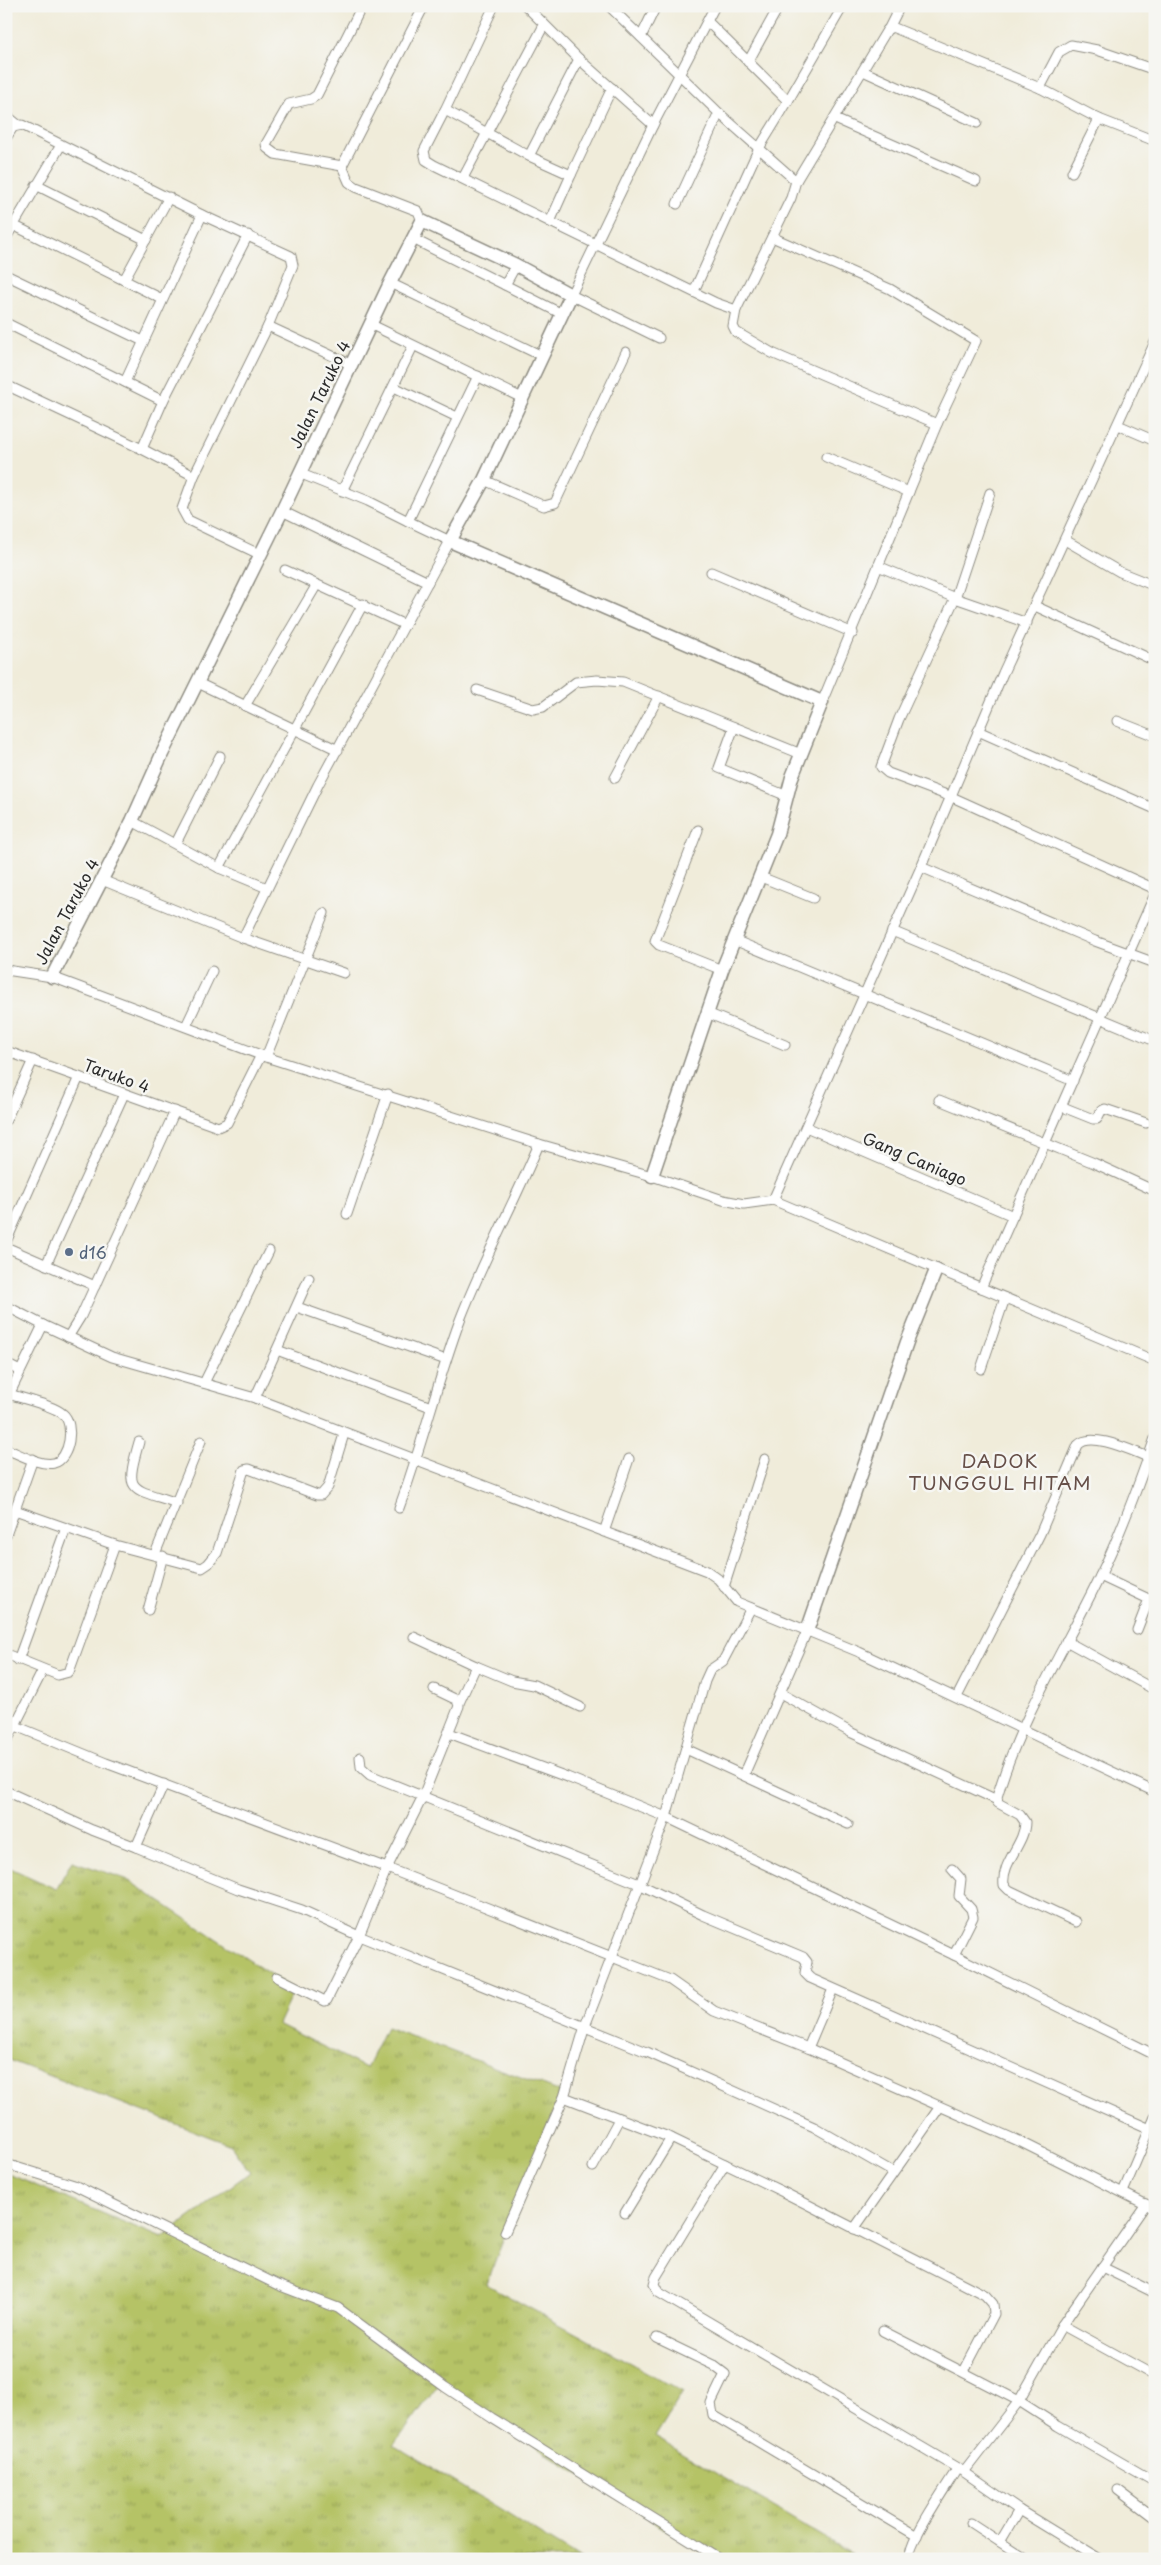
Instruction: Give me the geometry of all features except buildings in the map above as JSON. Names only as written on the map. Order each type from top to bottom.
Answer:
[{"type":"street","points":[[342,166],[276,154],[267,148],[266,144],[289,104],[308,100],[317,95],[362,6]]},
{"type":"street","points":[[342,166],[424,6]]},
{"type":"street","points":[[494,6],[424,151],[424,156],[434,165],[716,303],[736,310]]},
{"type":"street","points":[[526,6],[579,59],[653,125]]},
{"type":"street","points":[[609,6],[758,150],[796,181]]},
{"type":"street","points":[[641,37],[656,6]]},
{"type":"street","points":[[243,938],[318,785],[484,480],[653,125],[715,6]]},
{"type":"street","points":[[748,62],[779,6]]},
{"type":"street","points":[[694,291],[758,150],[843,6]]},
{"type":"street","points":[[900,6],[835,120],[796,181],[793,193],[772,237],[753,270],[736,310],[733,326],[740,337],[812,371],[937,424]]},
{"type":"street","points":[[708,22],[788,100]]},
{"type":"street","points":[[463,178],[544,25]]},
{"type":"street","points":[[889,28],[895,28],[1040,88],[1099,119],[1155,140]]},
{"type":"street","points":[[1040,88],[1059,52],[1071,45],[1097,50],[1155,70]]},
{"type":"street","points":[[529,156],[579,59]]},
{"type":"street","points":[[863,71],[977,123]]},
{"type":"street","points":[[550,222],[612,88]]},
{"type":"street","points":[[445,110],[529,156],[571,175]]},
{"type":"street","points":[[677,204],[719,113]]},
{"type":"street","points":[[6,115],[17,124],[169,197],[202,215],[288,253],[293,260],[293,265],[268,326],[194,476],[182,509],[185,518],[261,554]]},
{"type":"street","points":[[1072,172],[1099,119]]},
{"type":"street","points":[[835,120],[976,181]]},
{"type":"street","points":[[6,138],[17,124]]},
{"type":"street","points":[[6,238],[61,145]]},
{"type":"street","points":[[342,166],[349,182],[356,187],[418,211],[422,221],[516,265],[571,295],[659,338]]},
{"type":"street","points":[[36,185],[146,240]]},
{"type":"street","points":[[124,280],[169,197]]},
{"type":"street","points":[[125,382],[202,215]]},
{"type":"street","name":"Jalan Taruko 4","points":[[6,970],[52,977],[132,821],[370,324],[422,221]]},
{"type":"street","points":[[13,225],[162,299]]},
{"type":"street","points":[[142,449],[162,401],[248,235]]},
{"type":"street","points":[[652,1176],[722,970],[777,834],[801,754],[853,633],[908,492],[937,424],[976,342],[975,339],[890,289],[772,237]]},
{"type":"street","points":[[413,239],[562,314]]},
{"type":"street","points":[[506,285],[516,265]]},
{"type":"street","points":[[6,275],[143,341]]},
{"type":"street","points":[[390,283],[542,356]]},
{"type":"street","points":[[6,323],[162,401]]},
{"type":"street","points":[[370,324],[522,398]]},
{"type":"street","points":[[268,326],[352,365]]},
{"type":"street","points":[[773,1200],[952,797],[978,731],[1155,342]]},
{"type":"street","points":[[342,491],[413,346]]},
{"type":"street","points":[[484,480],[544,506],[555,503],[626,352]]},
{"type":"street","points":[[408,521],[478,376]]},
{"type":"street","points":[[6,385],[142,449],[194,476]]},
{"type":"street","points":[[394,387],[457,418]]},
{"type":"street","points":[[1118,425],[1155,441]]},
{"type":"street","points":[[826,457],[908,492]]},
{"type":"street","points":[[299,473],[450,541],[822,702]]},
{"type":"street","points":[[990,493],[955,598],[899,719],[881,762],[883,770],[952,797],[1155,889]]},
{"type":"street","points":[[282,511],[428,582]]},
{"type":"street","points":[[1064,540],[1120,572],[1155,586]]},
{"type":"street","points":[[878,566],[955,598],[1027,623]]},
{"type":"street","points":[[285,570],[316,586],[363,604],[405,625]]},
{"type":"street","points":[[711,572],[853,633]]},
{"type":"street","points":[[245,706],[316,586]]},
{"type":"street","points":[[219,868],[292,730],[363,604]]},
{"type":"street","points":[[1035,606],[1155,661]]},
{"type":"street","points":[[477,690],[533,710],[543,707],[569,685],[587,680],[623,682],[801,754]]},
{"type":"street","points":[[198,683],[292,730],[338,750]]},
{"type":"street","points":[[615,778],[659,696]]},
{"type":"street","points":[[1117,720],[1155,736]]},
{"type":"street","points":[[734,727],[719,768],[787,796]]},
{"type":"street","points":[[978,731],[1155,809]]},
{"type":"street","points":[[176,843],[220,756]]},
{"type":"street","points":[[132,821],[176,843],[219,868],[267,888]]},
{"type":"street","points":[[698,830],[655,941],[659,945],[722,970]]},
{"type":"street","points":[[921,867],[1095,941],[1155,963]]},
{"type":"street","points":[[761,877],[813,898]]},
{"type":"street","points":[[102,880],[243,938],[344,973]]},
{"type":"street","points":[[981,1288],[1063,1107],[1100,1017],[1155,894]]},
{"type":"street","points":[[264,1056],[324,913]]},
{"type":"street","points":[[892,931],[1155,1041]]},
{"type":"street","points":[[734,940],[1073,1081]]},
{"type":"street","points":[[186,1026],[212,972]]},
{"type":"street","points":[[52,977],[264,1056],[388,1094],[539,1144],[652,1176],[723,1200],[744,1204],[773,1200],[1155,1361]]},
{"type":"street","points":[[707,1013],[785,1045]]},
{"type":"street","name":"Taruko 4","points":[[6,1051],[218,1128],[228,1123],[264,1056]]},
{"type":"street","points":[[6,1120],[33,1060]]},
{"type":"street","points":[[6,1242],[79,1077]]},
{"type":"street","points":[[46,1265],[124,1094]]},
{"type":"street","points":[[347,1214],[388,1094]]},
{"type":"street","points":[[939,1100],[1094,1163],[1155,1191]]},
{"type":"street","points":[[1063,1107],[1093,1119],[1097,1118],[1102,1109],[1105,1109],[1146,1123]]},
{"type":"street","points":[[68,1337],[81,1316],[175,1111]]},
{"type":"street","name":"Gang Caniago","points":[[806,1126],[1013,1216]]},
{"type":"street","points":[[399,1508],[417,1458],[446,1360],[469,1299],[539,1144]]},
{"type":"street","points":[[6,1247],[95,1286]]},
{"type":"street","points":[[204,1383],[269,1251]]},
{"type":"street","points":[[744,1775],[782,1694],[807,1631],[907,1342],[936,1270]]},
{"type":"street","points":[[255,1398],[309,1278]]},
{"type":"street","points":[[981,1369],[1005,1298]]},
{"type":"street","points":[[6,1306],[112,1358],[255,1398],[344,1434],[417,1458],[707,1571],[724,1587],[732,1599],[957,1697],[1023,1730],[1154,1789]]},
{"type":"street","points":[[297,1306],[446,1360]]},
{"type":"street","points":[[6,1449],[52,1464],[62,1458],[70,1429],[68,1419],[60,1411],[8,1398],[43,1325]]},
{"type":"street","points":[[277,1350],[431,1407]]},
{"type":"street","points":[[6,1364],[20,1371]]},
{"type":"street","points":[[15,1510],[115,1545],[159,1555],[199,1568],[208,1564],[217,1553],[243,1472],[246,1469],[317,1495],[325,1492],[344,1434]]},
{"type":"street","points":[[997,1800],[999,1789],[1023,1730],[1100,1576],[1155,1438]]},
{"type":"street","points":[[957,1697],[1040,1534],[1078,1445],[1085,1440],[1096,1440],[1148,1457]]},
{"type":"street","points":[[148,1610],[159,1555],[201,1441]]},
{"type":"street","points":[[139,1442],[131,1472],[132,1483],[137,1489],[177,1503]]},
{"type":"street","points":[[6,1535],[33,1459]]},
{"type":"street","points":[[604,1532],[628,1459]]},
{"type":"street","points":[[724,1587],[765,1459]]},
{"type":"street","points":[[18,1660],[66,1528]]},
{"type":"street","points":[[6,1654],[42,1670],[60,1675],[68,1672],[115,1545]]},
{"type":"street","points":[[1100,1576],[1152,1600],[1138,1630]]},
{"type":"street","points":[[505,2232],[564,2097],[585,2026],[666,1817],[705,1681],[710,1670],[723,1661],[751,1608]]},
{"type":"street","points":[[414,1637],[476,1666],[512,1681],[534,1685],[580,1707]]},
{"type":"street","points":[[1066,1641],[1155,1690]]},
{"type":"street","points":[[277,1977],[325,2001],[336,1985],[359,1936],[387,1868],[423,1796],[449,1733],[459,1703],[476,1666]]},
{"type":"street","points":[[6,1743],[11,1723],[42,1670]]},
{"type":"street","points":[[434,1689],[459,1703]]},
{"type":"street","points":[[782,1694],[852,1733],[997,1800],[1020,1816],[1025,1822],[1023,1833],[1004,1874],[1004,1885],[1009,1890],[1076,1922]]},
{"type":"street","points":[[11,1723],[106,1764],[387,1868],[670,1980],[714,2011],[808,2048],[939,2108],[1023,2143],[1155,2209]]},
{"type":"street","points":[[449,1733],[568,1776],[666,1817],[954,1955],[1155,2055]]},
{"type":"street","points":[[686,1749],[848,1824]]},
{"type":"street","points":[[360,1757],[361,1766],[367,1773],[639,1884],[704,1915],[803,1957],[807,1962],[805,1972],[808,1976],[834,1989],[899,2016],[1148,2128]]},
{"type":"street","points":[[136,1847],[164,1784]]},
{"type":"street","points":[[6,1791],[92,1830],[238,1889],[286,1904],[359,1936],[585,2026],[814,2127],[893,2172]]},
{"type":"street","points":[[952,1869],[961,1879],[959,1896],[971,1909],[973,1917],[954,1955]]},
{"type":"street","points":[[808,2048],[834,1989]]},
{"type":"street","points":[[564,2097],[671,2138],[854,2229],[990,2300],[994,2314],[964,2371]]},
{"type":"street","points":[[854,2229],[939,2108]]},
{"type":"street","points":[[1123,2192],[1148,2128],[1155,2117]]},
{"type":"street","points":[[593,2167],[619,2119]]},
{"type":"street","points":[[625,2213],[671,2138]]},
{"type":"street","points":[[6,2164],[74,2185],[278,2284],[338,2308],[445,2387],[492,2418],[719,2559]]},
{"type":"street","points":[[725,2164],[656,2278],[656,2289],[961,2471],[1019,2510],[1099,2559]]},
{"type":"street","points":[[910,2559],[909,2552],[917,2536],[961,2471],[1019,2401],[1062,2325],[1146,2204]]},
{"type":"street","points":[[1102,2266],[1153,2292]]},
{"type":"street","points":[[1062,2325],[1155,2376]]},
{"type":"street","points":[[883,2331],[964,2371],[1019,2401],[1058,2426],[1155,2482]]},
{"type":"street","points":[[657,2338],[713,2365],[725,2374],[711,2404],[713,2415],[917,2536]]},
{"type":"street","points":[[1118,2490],[1155,2518]]},
{"type":"street","points":[[1000,2542],[1019,2510]]},
{"type":"street","points":[[971,2523],[1026,2559]]},
{"type":"green space","points":[[72,1861],[126,1879],[294,1990],[278,2024],[366,2068],[386,2027],[561,2092],[486,2284],[683,2392],[655,2437],[860,2559],[713,2559],[439,2384],[394,2445],[581,2559],[6,2559],[6,2173],[162,2238],[250,2172],[231,2145],[6,2059],[6,1866],[56,1889]]},
{"type":"place","name":"d16","points":[[69,1252]]},
{"type":"district","name":"DADOK TUNGGUL HITAM","points":[[1000,1471]]}]
